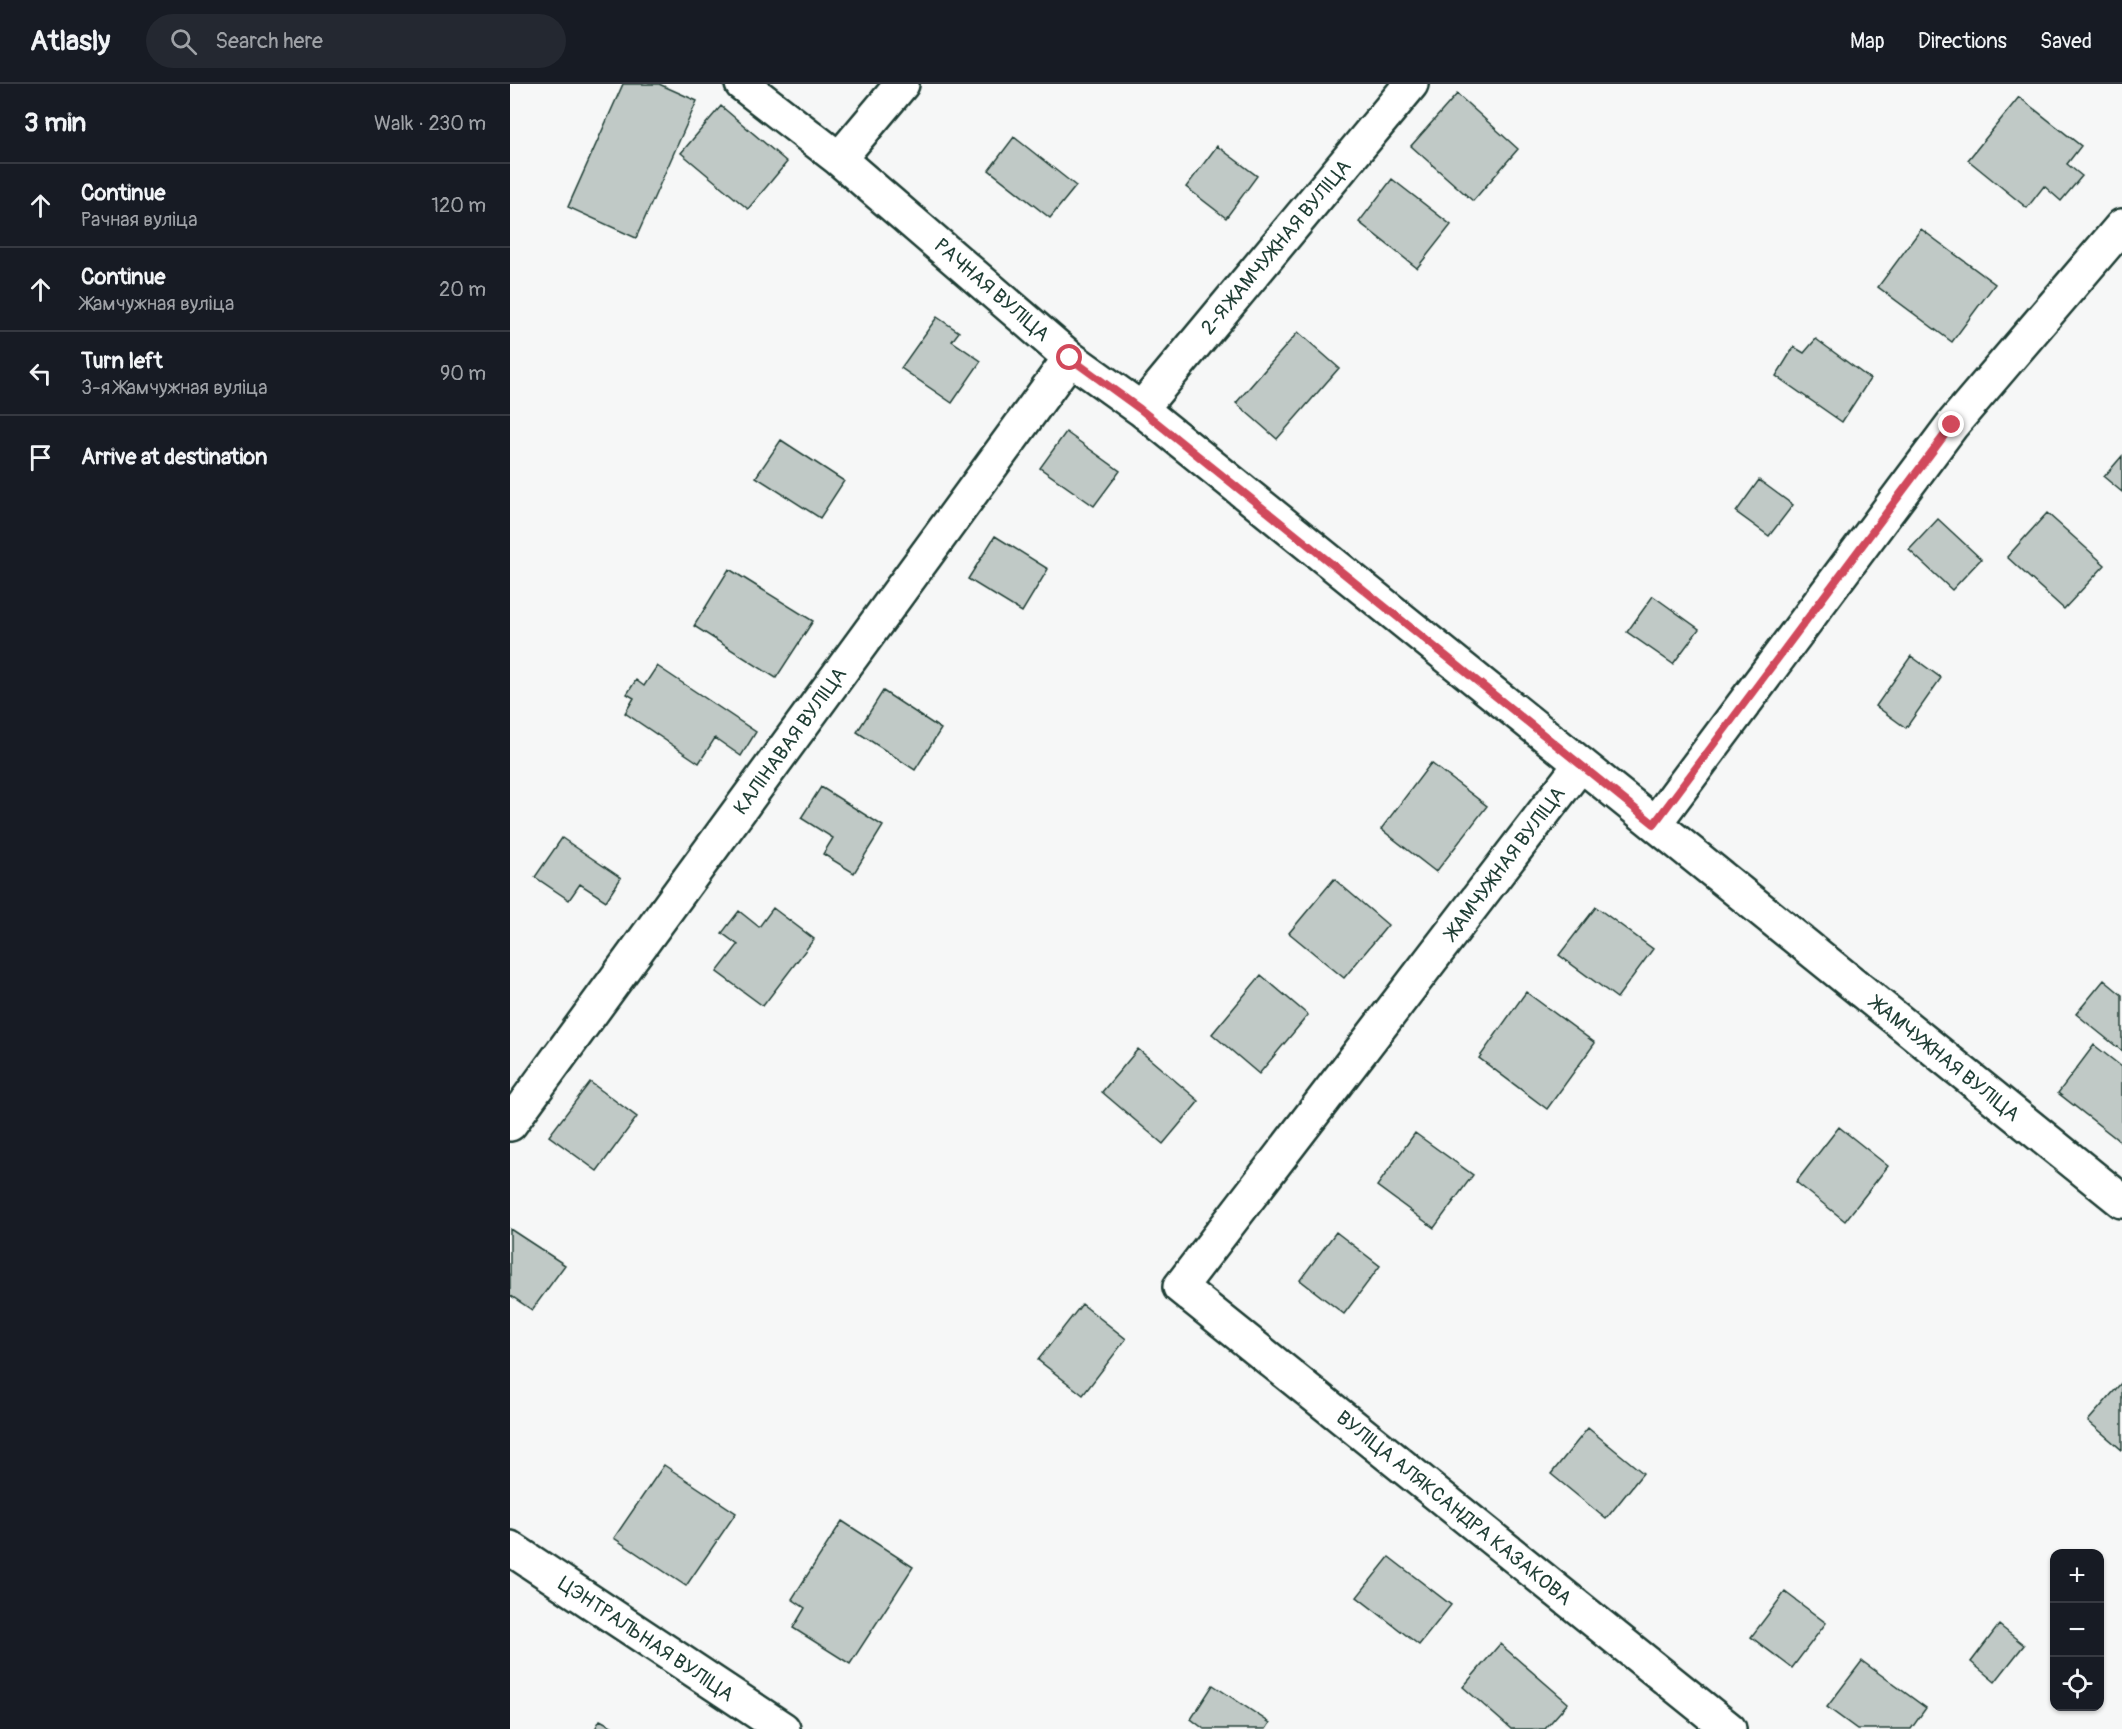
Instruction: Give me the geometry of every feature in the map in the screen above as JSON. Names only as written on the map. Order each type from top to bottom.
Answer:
[{"type":"street","name":"РАЧНАЯ ВУЛІЦА","points":[[742,84],[839,159],[1070,358],[1140,409],[1581,764]]},
{"type":"street","points":[[839,159],[902,84]]},
{"type":"street","name":"2-Я ЖАМЧУЖНАЯ ВУЛІЦА","points":[[1140,409],[1411,84]]},
{"type":"street","points":[[1654,824],[1952,425],[2122,226]]},
{"type":"street","name":"КАЛІНАВАЯ ВУЛІЦА","points":[[510,1124],[1070,358]]},
{"type":"street","name":"ЖАМЧУЖНАЯ ВУЛІЦА","points":[[1180,1287],[1581,764],[2122,1201]]},
{"type":"street","name":"ВУЛІЦА АЛЯКСАНДРА КАЗАКОВА","points":[[1180,1287],[1729,1729]]},
{"type":"street","name":"ЦЭНТРАЛЬНАЯ ВУЛІЦА","points":[[510,1548],[783,1729]]},
{"type":"building","points":[[623,84],[659,84],[697,101],[636,238],[568,207]]},
{"type":"building","points":[[1457,94],[1518,149],[1473,201],[1411,146]]},
{"type":"building","points":[[2019,97],[2081,146],[2067,164],[2082,176],[2061,201],[2044,186],[2027,208],[1968,160]]},
{"type":"building","points":[[721,106],[787,162],[748,209],[681,153]]},
{"type":"building","points":[[1014,137],[1076,186],[1050,218],[989,170]]},
{"type":"building","points":[[1217,146],[1257,176],[1226,218],[1186,187]]},
{"type":"building","points":[[1392,179],[1451,225],[1417,268],[1359,222]]},
{"type":"building","points":[[1921,229],[1995,284],[1952,342],[1878,287]]},
{"type":"building","points":[[937,317],[959,332],[952,341],[981,361],[952,403],[901,368]]},
{"type":"building","points":[[1298,332],[1339,368],[1277,439],[1236,403]]},
{"type":"building","points":[[1816,339],[1870,379],[1842,422],[1776,376],[1794,347],[1804,353]]},
{"type":"building","points":[[1066,432],[1120,471],[1094,506],[1040,468]]},
{"type":"building","points":[[781,440],[844,481],[820,518],[756,477]]},
{"type":"building","points":[[2122,456],[2122,492],[2104,477]]},
{"type":"building","points":[[1759,480],[1793,505],[1769,536],[1736,512]]},
{"type":"building","points":[[2047,513],[2105,565],[2064,609],[2007,557]]},
{"type":"building","points":[[1938,519],[1981,559],[1952,590],[1909,550]]},
{"type":"building","points":[[995,536],[1048,569],[1022,612],[968,579]]},
{"type":"building","points":[[729,569],[813,621],[776,678],[694,626]]},
{"type":"building","points":[[1653,596],[1699,629],[1673,664],[1627,632]]},
{"type":"building","points":[[1911,656],[1941,678],[1906,728],[1876,706]]},
{"type":"building","points":[[657,666],[756,732],[741,756],[715,738],[699,763],[625,713],[634,698],[627,694],[636,680],[644,686]]},
{"type":"building","points":[[883,691],[941,729],[915,770],[857,732]]},
{"type":"building","points":[[1431,763],[1487,806],[1436,872],[1381,829]]},
{"type":"building","points":[[821,787],[883,826],[854,873],[823,854],[833,838],[801,818]]},
{"type":"building","points":[[562,838],[621,878],[606,901],[580,884],[569,900],[535,877]]},
{"type":"building","points":[[1334,879],[1388,925],[1344,978],[1289,933]]},
{"type":"building","points":[[1596,907],[1653,949],[1617,998],[1559,955]]},
{"type":"building","points":[[773,908],[814,939],[763,1006],[717,972],[738,945],[722,933],[739,911],[759,927]]},
{"type":"building","points":[[1261,975],[1308,1015],[1259,1074],[1212,1034]]},
{"type":"building","points":[[2104,980],[2122,995],[2122,1051],[2076,1014]]},
{"type":"building","points":[[1526,992],[1595,1043],[1547,1109],[1479,1058]]},
{"type":"building","points":[[2094,1045],[2122,1067],[2122,1143],[2058,1093]]},
{"type":"building","points":[[1138,1049],[1199,1101],[1163,1144],[1102,1092]]},
{"type":"building","points":[[590,1082],[637,1117],[597,1171],[549,1136]]},
{"type":"building","points":[[1839,1127],[1888,1166],[1845,1221],[1796,1182]]},
{"type":"building","points":[[1415,1133],[1473,1175],[1434,1228],[1377,1186]]},
{"type":"building","points":[[510,1229],[565,1265],[532,1310],[510,1295]]},
{"type":"building","points":[[1336,1232],[1380,1266],[1344,1314],[1300,1280]]},
{"type":"building","points":[[1082,1304],[1126,1339],[1083,1395],[1038,1360]]},
{"type":"building","points":[[2122,1382],[2122,1450],[2088,1421]]},
{"type":"building","points":[[1588,1428],[1643,1473],[1606,1519],[1551,1474]]},
{"type":"building","points":[[664,1465],[736,1513],[686,1586],[614,1538]]},
{"type":"building","points":[[842,1521],[913,1567],[850,1664],[793,1628],[805,1608],[792,1599]]},
{"type":"building","points":[[1389,1557],[1451,1605],[1419,1645],[1357,1597]]},
{"type":"building","points":[[1785,1592],[1826,1623],[1792,1668],[1751,1637]]},
{"type":"building","points":[[1999,1625],[2024,1645],[1995,1682],[1971,1662]]},
{"type":"building","points":[[1500,1644],[1568,1703],[1545,1729],[1511,1729],[1463,1687]]},
{"type":"building","points":[[1862,1661],[1926,1708],[1911,1729],[1857,1729],[1827,1707]]},
{"type":"building","points":[[1213,1685],[1270,1723],[1266,1729],[1204,1729],[1191,1719]]},
{"type":"building","points":[[600,1720],[617,1729],[595,1729]]},
{"type":"route","points":[[1070,358],[1140,409],[1654,824],[1952,425]]}]
